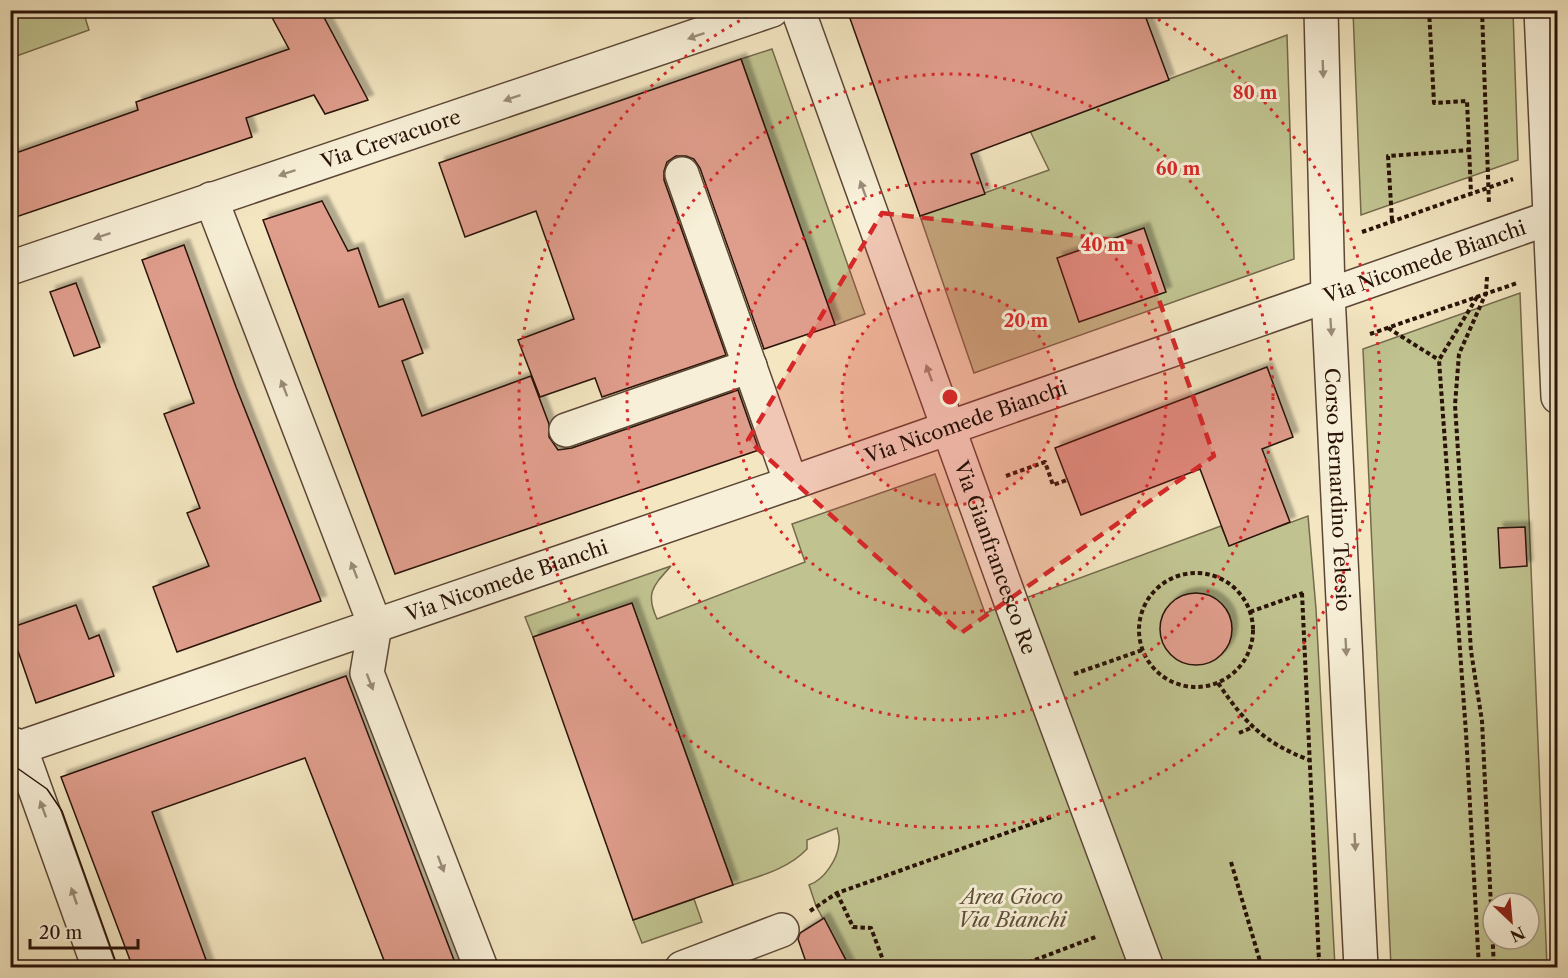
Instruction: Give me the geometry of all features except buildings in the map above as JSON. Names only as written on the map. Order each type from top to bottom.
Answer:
[{"type":"street","name":"Via Crevacuore","points":[[10,268],[772,10]]},
{"type":"street","name":"Via Gianfrancesco Re","points":[[798,10],[1012,605],[1146,968]]},
{"type":"street","name":"Corso Bernardino Telesio","points":[[1321,10],[1328,294],[1362,968]]},
{"type":"street","points":[[1541,10],[1554,217],[1557,397]]},
{"type":"street","points":[[682,174],[791,483]]},
{"type":"street","points":[[211,199],[375,625],[367,673],[481,968]]},
{"type":"street","name":"Via Nicomede Bianchi","points":[[14,747],[791,483],[1554,217]]},
{"type":"street","points":[[566,430],[750,366]]},
{"type":"street","points":[[14,747],[99,968]]},
{"type":"street","points":[[682,968],[782,930]]},
{"type":"path","points":[[1429,10],[1434,103],[1467,101],[1471,194]]},
{"type":"path","points":[[1482,10],[1490,238],[1486,293],[1459,354],[1455,405],[1471,651],[1482,721],[1494,968]]},
{"type":"path","points":[[1392,221],[1388,156],[1470,150]]},
{"type":"path","points":[[1362,231],[1516,178]]},
{"type":"path","points":[[1370,334],[1517,283]]},
{"type":"path","points":[[1477,297],[1439,360],[1466,732],[1479,968]]},
{"type":"path","points":[[1388,328],[1439,360]]},
{"type":"path","points":[[1006,476],[1045,462],[1053,485],[1067,480]]},
{"type":"path","points":[[1202,573],[1221,578],[1236,589],[1250,612],[1253,622],[1252,642],[1246,659],[1234,673],[1218,683],[1200,688],[1182,686],[1165,678],[1151,666],[1142,650],[1138,631],[1141,612],[1150,595],[1164,582],[1182,574],[1202,573]]},
{"type":"path","points":[[1250,612],[1310,590]]},
{"type":"path","points":[[1302,593],[1319,961]]},
{"type":"path","points":[[1042,686],[1142,650]]},
{"type":"path","points":[[1218,683],[1236,709],[1261,735],[1284,750],[1310,760]]},
{"type":"path","points":[[1239,733],[1253,727]]},
{"type":"path","points":[[782,930],[837,893],[1085,804]]},
{"type":"path","points":[[1232,862],[1262,968]]},
{"type":"path","points":[[837,893],[853,927],[871,928],[886,968]]},
{"type":"path","points":[[1014,968],[1130,924]]},
{"type":"path","points":[[1302,968],[1329,958]]},
{"type":"highlighted area","points":[[882,213],[1139,243],[1214,456],[961,633],[748,440]]},
{"type":"green space","points":[[10,11],[83,11],[89,30],[11,58]]},
{"type":"green space","points":[[1353,11],[1513,11],[1518,160],[1361,215]]},
{"type":"green space","points":[[1287,35],[1294,259],[974,373],[920,216],[1049,170],[1030,131]]},
{"type":"green space","points":[[772,49],[865,314],[835,325],[741,59]]},
{"type":"green space","points":[[1520,293],[1547,967],[1391,967],[1363,349]]},
{"type":"green space","name":"Area Gioco Via Bianchi","points":[[935,474],[985,613],[1221,526],[1229,545],[1308,516],[1316,609],[1335,967],[850,967],[816,906],[809,885],[820,879],[833,862],[839,841],[837,828],[807,840],[807,849],[782,867],[733,885],[632,604],[533,637],[525,617],[671,566],[655,585],[651,596],[657,619],[805,562],[792,524]]},
{"type":"green space","points":[[694,899],[702,922],[642,943],[633,920]]},
{"type":"tram line","points":[[10,763],[47,789],[62,811],[118,968]]}]
